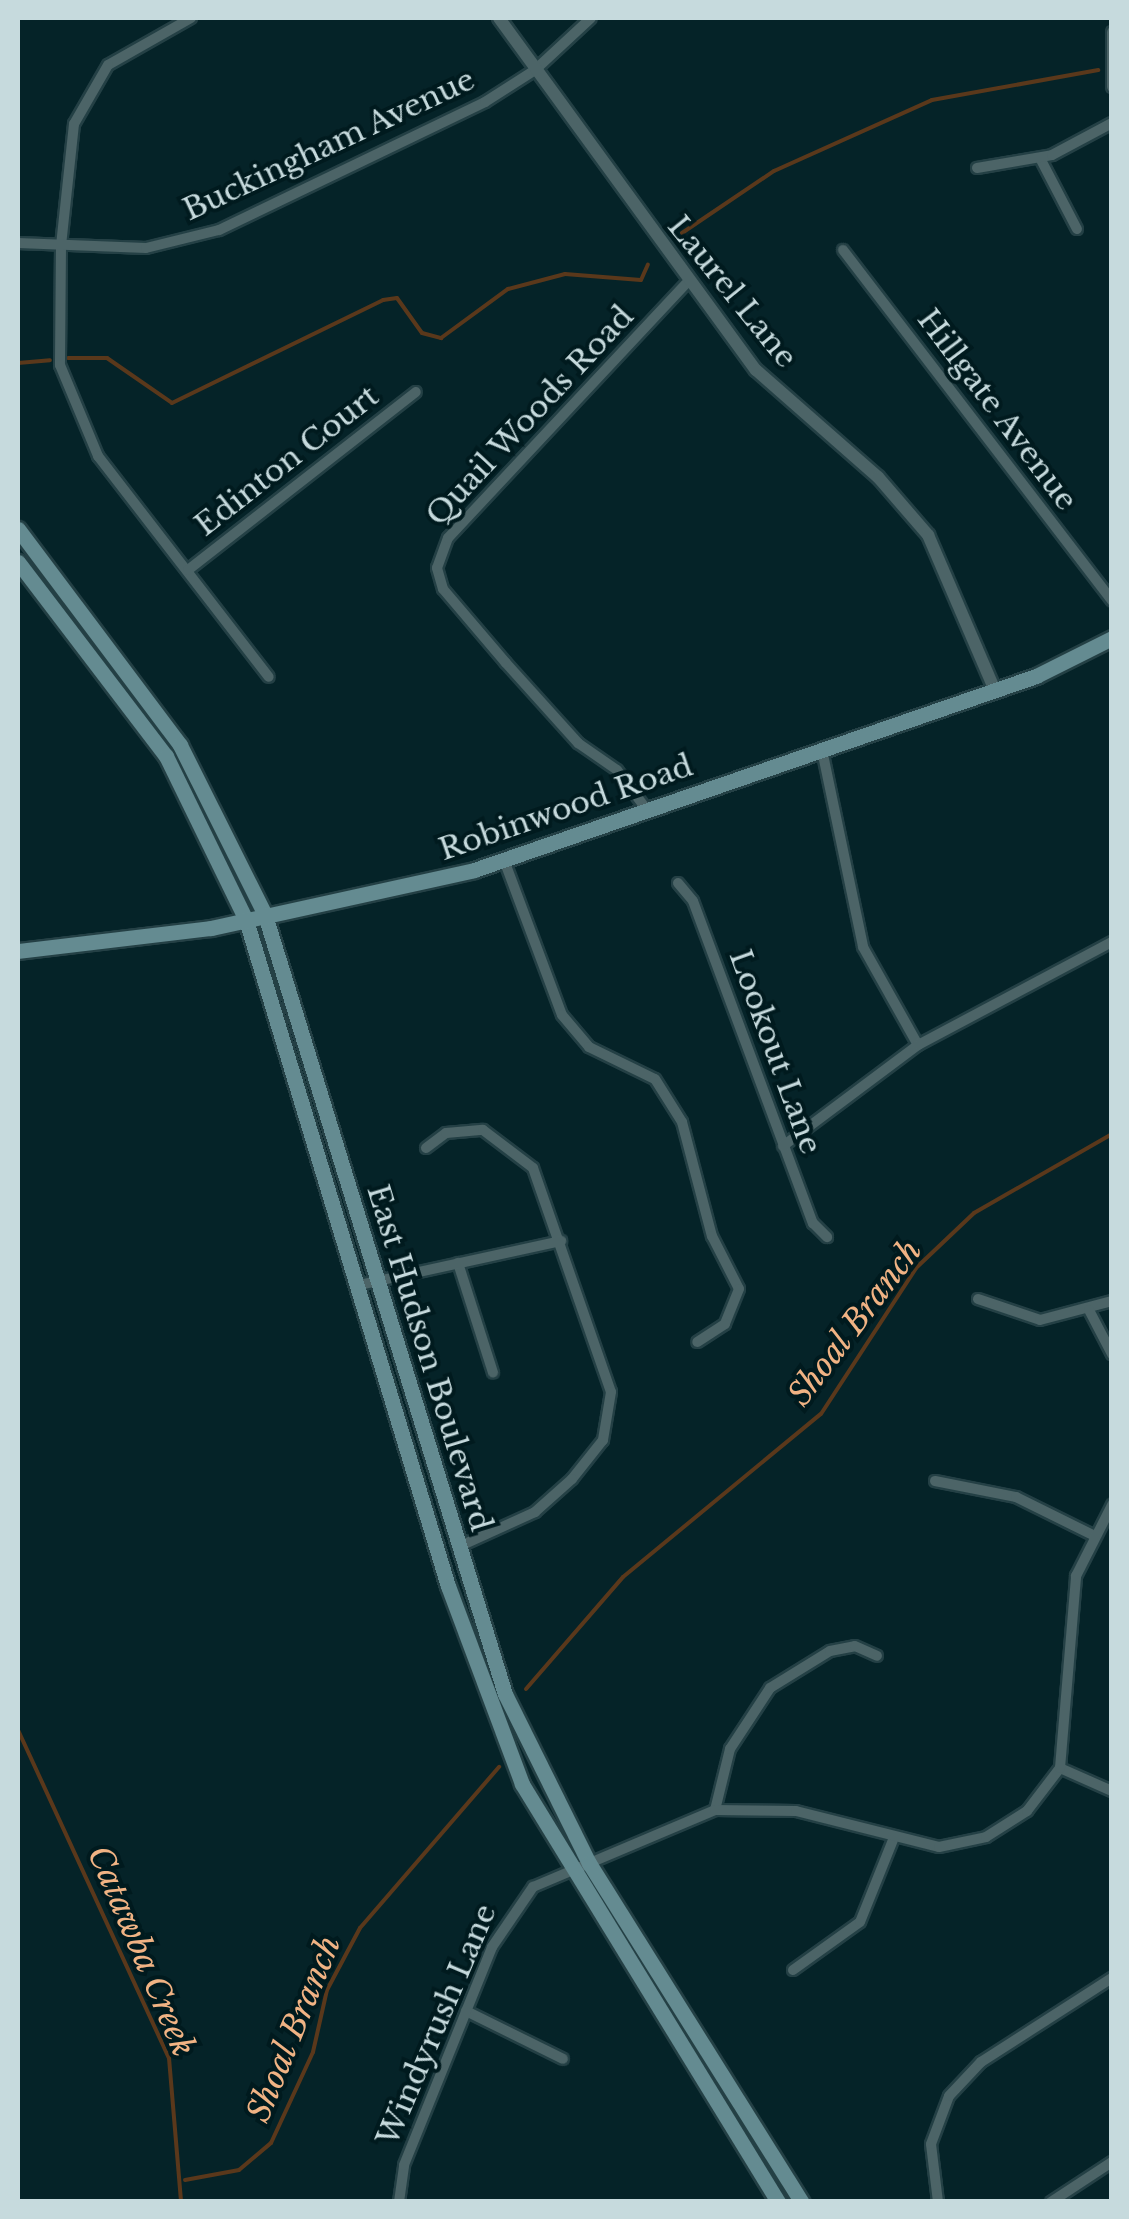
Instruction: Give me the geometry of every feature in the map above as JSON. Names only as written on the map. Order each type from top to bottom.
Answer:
[{"type":"main road","name":"East Hudson Boulevard","points":[[18,529],[180,744],[265,916],[368,1282],[436,1548],[499,1734],[568,1867],[778,2202]]},
{"type":"main road","name":"East Hudson Boulevard","points":[[18,562],[166,756],[246,920],[505,1694],[588,1862],[802,2202]]},
{"type":"main road","name":"Robinwood Road","points":[[18,952],[246,920],[504,860],[994,688],[1112,638]]},
{"type":"main road","points":[[436,1548],[458,1547]]},
{"type":"street","points":[[192,18],[121,54],[88,92],[68,147],[60,246],[58,346],[70,404],[98,456],[270,677]]},
{"type":"street","name":"Laurel Lane","points":[[499,18],[686,284],[756,370],[878,476],[928,535],[994,688]]},
{"type":"street","name":"Buckingham Avenue","points":[[18,244],[146,248],[219,230],[421,135],[535,70],[591,18]]},
{"type":"street","points":[[1112,32],[1112,87]]},
{"type":"street","points":[[977,168],[1040,158],[1112,123]]},
{"type":"street","points":[[1040,158],[1077,229]]},
{"type":"street","name":"Hillgate Avenue","points":[[843,250],[1112,601]]},
{"type":"street","name":"Quail Woods Road","points":[[647,810],[617,770],[578,743],[506,663],[443,589],[437,568],[448,538],[686,284]]},
{"type":"street","name":"Edinton Court","points":[[188,570],[416,392]]},
{"type":"street","points":[[822,750],[863,947],[918,1044]]},
{"type":"street","points":[[504,860],[570,1027],[589,1046],[655,1079],[682,1122],[712,1236],[739,1289],[725,1324],[697,1342]]},
{"type":"street","name":"Lookout Lane","points":[[678,884],[693,901],[812,1223],[827,1238]]},
{"type":"street","points":[[782,1146],[918,1044],[1112,942]]},
{"type":"street","points":[[426,1148],[464,1129],[504,1140],[532,1168],[605,1369],[611,1417],[588,1461],[554,1496],[458,1547]]},
{"type":"street","points":[[368,1282],[561,1240]]},
{"type":"street","points":[[458,1263],[493,1373]]},
{"type":"street","points":[[978,1299],[1040,1320],[1112,1301]]},
{"type":"street","points":[[1089,1310],[1112,1354]]},
{"type":"street","points":[[935,1481],[1016,1496],[1091,1534]]},
{"type":"street","points":[[1112,1504],[1091,1534],[1073,1593],[1060,1768],[1112,1791]]},
{"type":"street","points":[[716,1810],[730,1749],[770,1688],[830,1651],[855,1646],[877,1656]]},
{"type":"street","name":"Windyrush Lane","points":[[400,2202],[404,2165],[466,2010],[515,1904],[568,1867],[716,1810],[796,1810],[893,1840],[939,1847],[986,1837],[1027,1811],[1060,1768]]},
{"type":"street","points":[[793,1970],[860,1922],[893,1840]]},
{"type":"street","points":[[938,2202],[931,2144],[949,2096],[981,2062],[1112,1978]]},
{"type":"street","points":[[466,2010],[563,2059]]},
{"type":"street","points":[[1051,2202],[1112,2162]]},
{"type":"waterway","points":[[682,233],[774,171],[932,100],[1098,70]]},
{"type":"waterway","points":[[68,358],[107,358],[172,403],[383,300],[397,298],[422,333],[441,338],[508,289],[565,274],[641,280],[648,264]]},
{"type":"waterway","points":[[18,363],[50,360]]},
{"type":"waterway","name":"Shoal Branch","points":[[526,1689],[623,1577],[821,1414],[916,1268],[974,1213],[1112,1134]]},
{"type":"waterway","name":"Catawba Creek","points":[[18,1730],[169,2058],[181,2202]]},
{"type":"waterway","name":"Shoal Branch","points":[[185,2180],[239,2170],[271,2143],[313,2052],[327,1990],[360,1928],[499,1767]]}]
